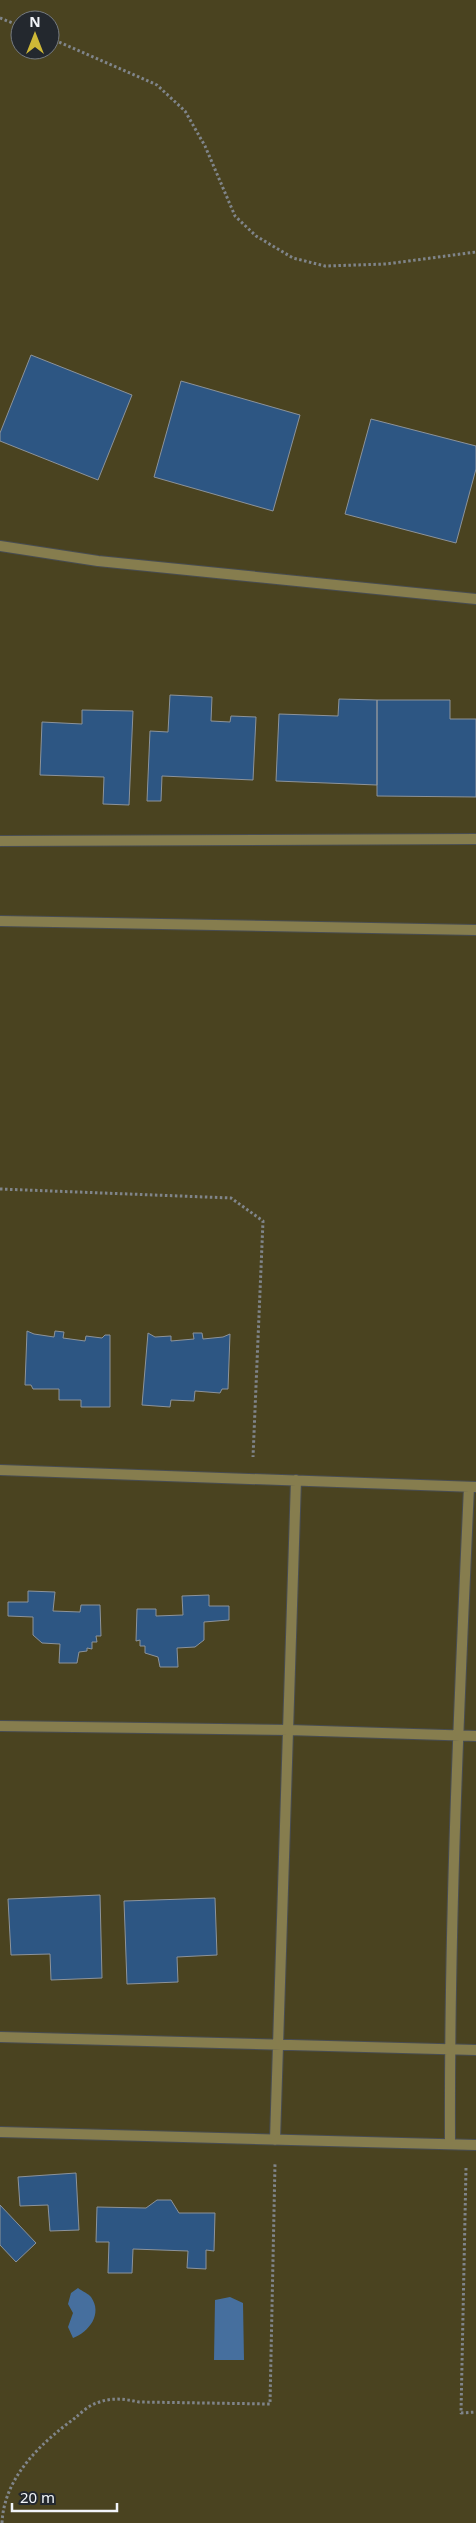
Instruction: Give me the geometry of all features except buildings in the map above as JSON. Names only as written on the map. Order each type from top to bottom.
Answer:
[{"type":"street","points":[[0,546],[98,562],[476,599]]},
{"type":"street","points":[[0,841],[476,838]]},
{"type":"street","points":[[0,921],[476,930]]},
{"type":"street","points":[[0,1470],[472,1487],[458,1735],[450,2049],[450,2144]]},
{"type":"street","points":[[276,2140],[296,1480]]},
{"type":"street","points":[[0,1726],[289,1730],[476,1736]]},
{"type":"street","points":[[0,2037],[476,2050]]},
{"type":"street","points":[[0,2132],[471,2144]]},
{"type":"path","points":[[60,42],[157,85],[185,111],[205,146],[234,216],[256,236],[293,258],[325,266],[386,264],[476,252]]},
{"type":"path","points":[[0,1189],[232,1198],[263,1221],[252,1479]]},
{"type":"path","points":[[2,2523],[10,2488],[42,2443],[96,2403],[121,2398],[139,2402],[270,2404],[276,2140]]},
{"type":"path","points":[[471,2144],[461,2413],[476,2412]]},
{"type":"shaded area","points":[[0,0],[476,0],[476,2523],[0,2523]]},
{"type":"water","points":[[78,2288],[91,2297],[94,2303],[95,2316],[89,2327],[73,2338],[68,2327],[73,2313],[68,2304],[71,2293]]},
{"type":"water","points":[[230,2297],[243,2303],[244,2360],[214,2360],[215,2300]]}]
